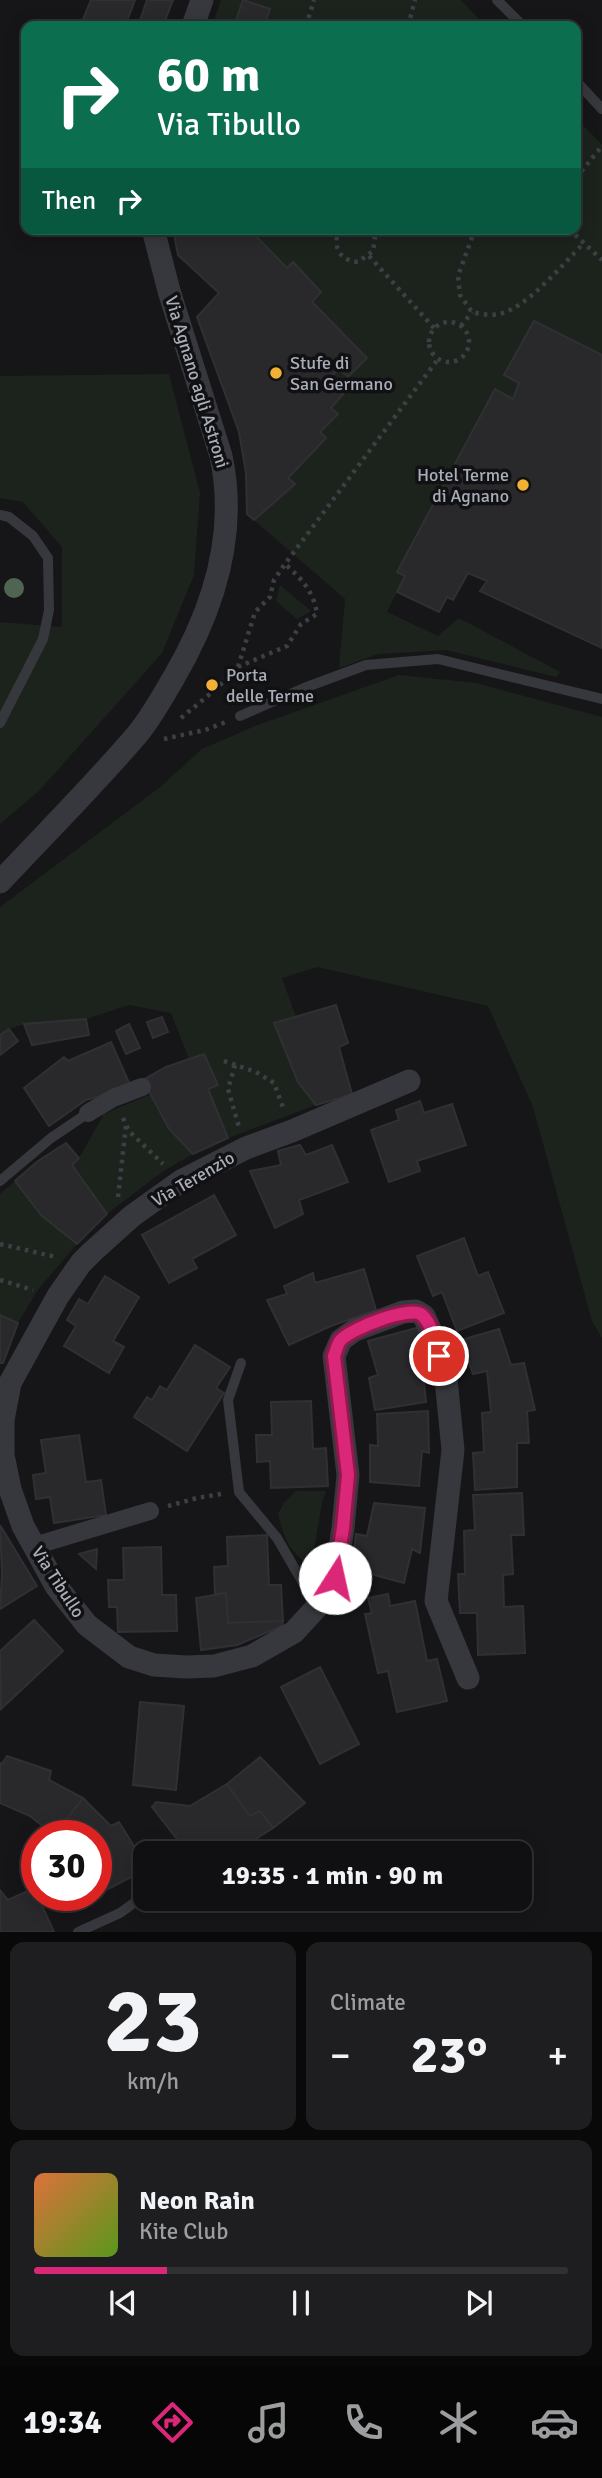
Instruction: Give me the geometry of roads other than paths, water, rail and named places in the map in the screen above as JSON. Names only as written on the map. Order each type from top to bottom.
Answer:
[{"type":"street","points":[[195,21],[202,0]]},
{"type":"street","name":"Via Agnano agli Astroni","points":[[0,882],[135,737],[157,706],[201,626],[220,567],[227,520],[226,478],[155,235]]},
{"type":"street","name":"Via Terenzio","points":[[5,1382],[81,1264],[132,1216],[181,1181],[246,1148],[409,1081]]},
{"type":"street","points":[[88,1112],[113,1098],[142,1087]]},
{"type":"street","name":"Via Tibullo","points":[[5,1382],[3,1455],[10,1489],[23,1526],[56,1586],[87,1625],[129,1657],[154,1665],[214,1666],[252,1656],[294,1632],[317,1606],[335,1578],[348,1475],[334,1356],[341,1340],[355,1330],[403,1312],[416,1311],[424,1316],[446,1379],[453,1450],[436,1601],[468,1678]]},
{"type":"street","points":[[34,1546],[150,1511]]},
{"type":"lane","points":[[497,0],[518,21]]},
{"type":"lane","points":[[581,87],[602,109]]},
{"type":"lane","points":[[0,515],[9,517],[33,536],[48,558],[49,610],[43,639],[0,723]]},
{"type":"lane","points":[[240,716],[366,665],[438,659],[602,699]]},
{"type":"lane","points":[[0,1181],[51,1138],[88,1112]]},
{"type":"lane","points":[[241,1363],[228,1399],[239,1492],[277,1538],[317,1606]]},
{"type":"lane","points":[[78,1932],[120,1913],[133,1904]]},
{"type":"place","name":"Stufe di San Germano","points":[[276,373]]},
{"type":"place","name":"Hotel Terme di Agnano","points":[[523,485]]},
{"type":"place","name":"Porta delle Terme","points":[[212,685]]}]
